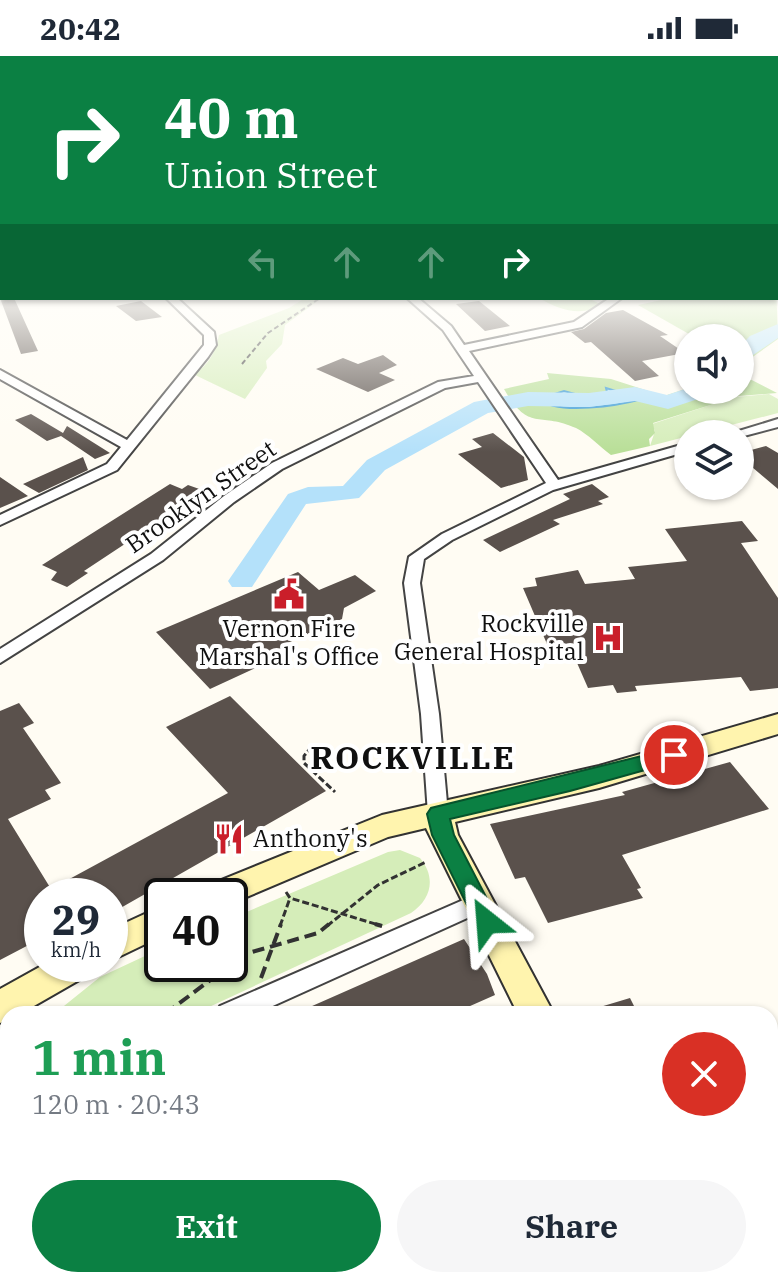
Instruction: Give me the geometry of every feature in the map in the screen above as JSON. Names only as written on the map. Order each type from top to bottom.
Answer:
[{"type":"main road","points":[[248,882],[382,827],[599,777],[778,724]]},
{"type":"main road","points":[[438,814],[443,835],[532,1006]]},
{"type":"main road","points":[[2,1006],[44,982]]},
{"type":"street","points":[[0,521],[108,470],[210,345],[210,337]]},
{"type":"street","points":[[454,337],[554,485]]},
{"type":"street","points":[[463,349],[518,337]]},
{"type":"street","points":[[0,374],[129,446]]},
{"type":"street","name":"Brooklyn Street","points":[[0,657],[157,557],[237,493],[277,466],[442,385],[485,383]]},
{"type":"street","points":[[754,429],[778,423]]},
{"type":"street","points":[[438,814],[435,753],[412,583],[415,561],[432,544],[554,485],[674,451]]},
{"type":"street","points":[[247,1006],[477,903]]},
{"type":"path","points":[[242,364],[264,337]]},
{"type":"path","points":[[312,746],[304,756],[304,763],[335,792]]},
{"type":"path","points":[[176,1006],[245,954],[318,933],[378,885],[426,862]]},
{"type":"path","points":[[286,891],[290,898],[382,926]]},
{"type":"path","points":[[260,983],[290,898]]},
{"type":"green space","points":[[218,337],[283,337],[282,344],[266,361],[267,368],[245,399],[193,374],[203,367]]},
{"type":"green space","points":[[754,337],[778,339],[754,356]]},
{"type":"green space","points":[[547,373],[611,379],[664,396],[674,393],[674,404],[714,404],[653,423],[655,433],[649,439],[650,446],[611,455],[576,428],[528,416],[513,403],[504,389],[549,379]],"holes":[[[608,391],[634,401],[584,407],[541,398]]]},
{"type":"green space","points":[[754,381],[777,393],[754,395]]},
{"type":"green space","points":[[769,394],[778,399],[778,413],[751,420],[674,420],[674,440],[650,446],[655,431],[652,424],[713,404],[754,404],[754,395]]},
{"type":"green space","points":[[400,850],[420,858],[430,880],[424,901],[411,913],[211,1006],[64,1006],[94,982],[128,982],[128,964],[144,956],[144,982],[248,982],[248,911],[388,852]]},
{"type":"water","points":[[606,388],[642,399],[574,408],[548,404],[539,399],[564,391],[586,397],[607,392]]},
{"type":"building","points":[[15,337],[32,337],[38,351],[21,354]]},
{"type":"building","points":[[578,337],[662,337],[674,346],[674,355],[642,361],[659,376],[635,381],[591,342],[585,343]]},
{"type":"building","points":[[383,355],[397,365],[379,373],[395,380],[368,392],[316,369],[343,358],[358,364]]},
{"type":"building","points":[[31,414],[63,433],[67,426],[110,453],[95,459],[61,436],[47,441],[15,420]]},
{"type":"building","points":[[493,433],[524,457],[528,480],[501,488],[458,454],[482,447],[472,439]]},
{"type":"building","points":[[766,446],[778,453],[778,489],[754,469],[754,449]]},
{"type":"building","points":[[83,457],[88,470],[39,493],[23,484]]},
{"type":"building","points":[[0,477],[28,496],[0,508]]},
{"type":"building","points":[[170,484],[182,489],[188,485],[205,491],[84,571],[88,573],[67,587],[51,580],[57,572],[42,565]]},
{"type":"building","points":[[592,484],[609,497],[598,501],[603,504],[553,520],[560,524],[500,552],[483,540],[570,499],[563,494]]},
{"type":"building","points":[[742,521],[758,541],[741,543],[778,598],[778,688],[750,691],[741,677],[635,686],[637,691],[617,693],[613,685],[588,688],[574,656],[553,658],[523,588],[537,586],[535,578],[578,570],[585,584],[635,579],[628,567],[687,561],[665,529]]},
{"type":"building","points":[[298,572],[319,590],[355,575],[376,591],[344,608],[342,619],[283,645],[286,648],[269,656],[273,660],[210,689],[156,632]]},
{"type":"building","points":[[230,696],[326,791],[173,878],[144,878],[144,895],[128,904],[128,878],[71,878],[228,793],[166,727]]},
{"type":"building","points":[[19,703],[34,723],[23,728],[61,783],[45,790],[51,799],[8,819],[44,878],[24,878],[24,947],[0,960],[0,711]]},
{"type":"building","points":[[730,762],[769,809],[622,855],[641,888],[637,889],[643,898],[548,923],[525,877],[515,879],[490,824],[625,795],[622,792]]},
{"type":"building","points":[[464,939],[487,974],[495,995],[470,1006],[312,1006]]},
{"type":"building","points":[[630,998],[634,1006],[603,1006]]},
{"type":"waterway","points":[[754,343],[762,337]]},
{"type":"waterway","points":[[242,581],[297,499],[308,495],[350,493],[376,465],[482,407],[528,399],[589,400],[635,394],[668,402],[674,400]]},
{"type":"place","name":"Vernon Fire Marshal's Office","points":[[289,594]]},
{"type":"place","name":"Rockville General Hospital","points":[[608,638]]},
{"type":"place","name":"Anthony's","points":[[229,839]]},
{"type":"district","name":"ROCKVILLE","points":[[413,758]]},
{"type":"route","points":[[487,922],[443,835],[438,814],[599,777],[674,755]]}]
